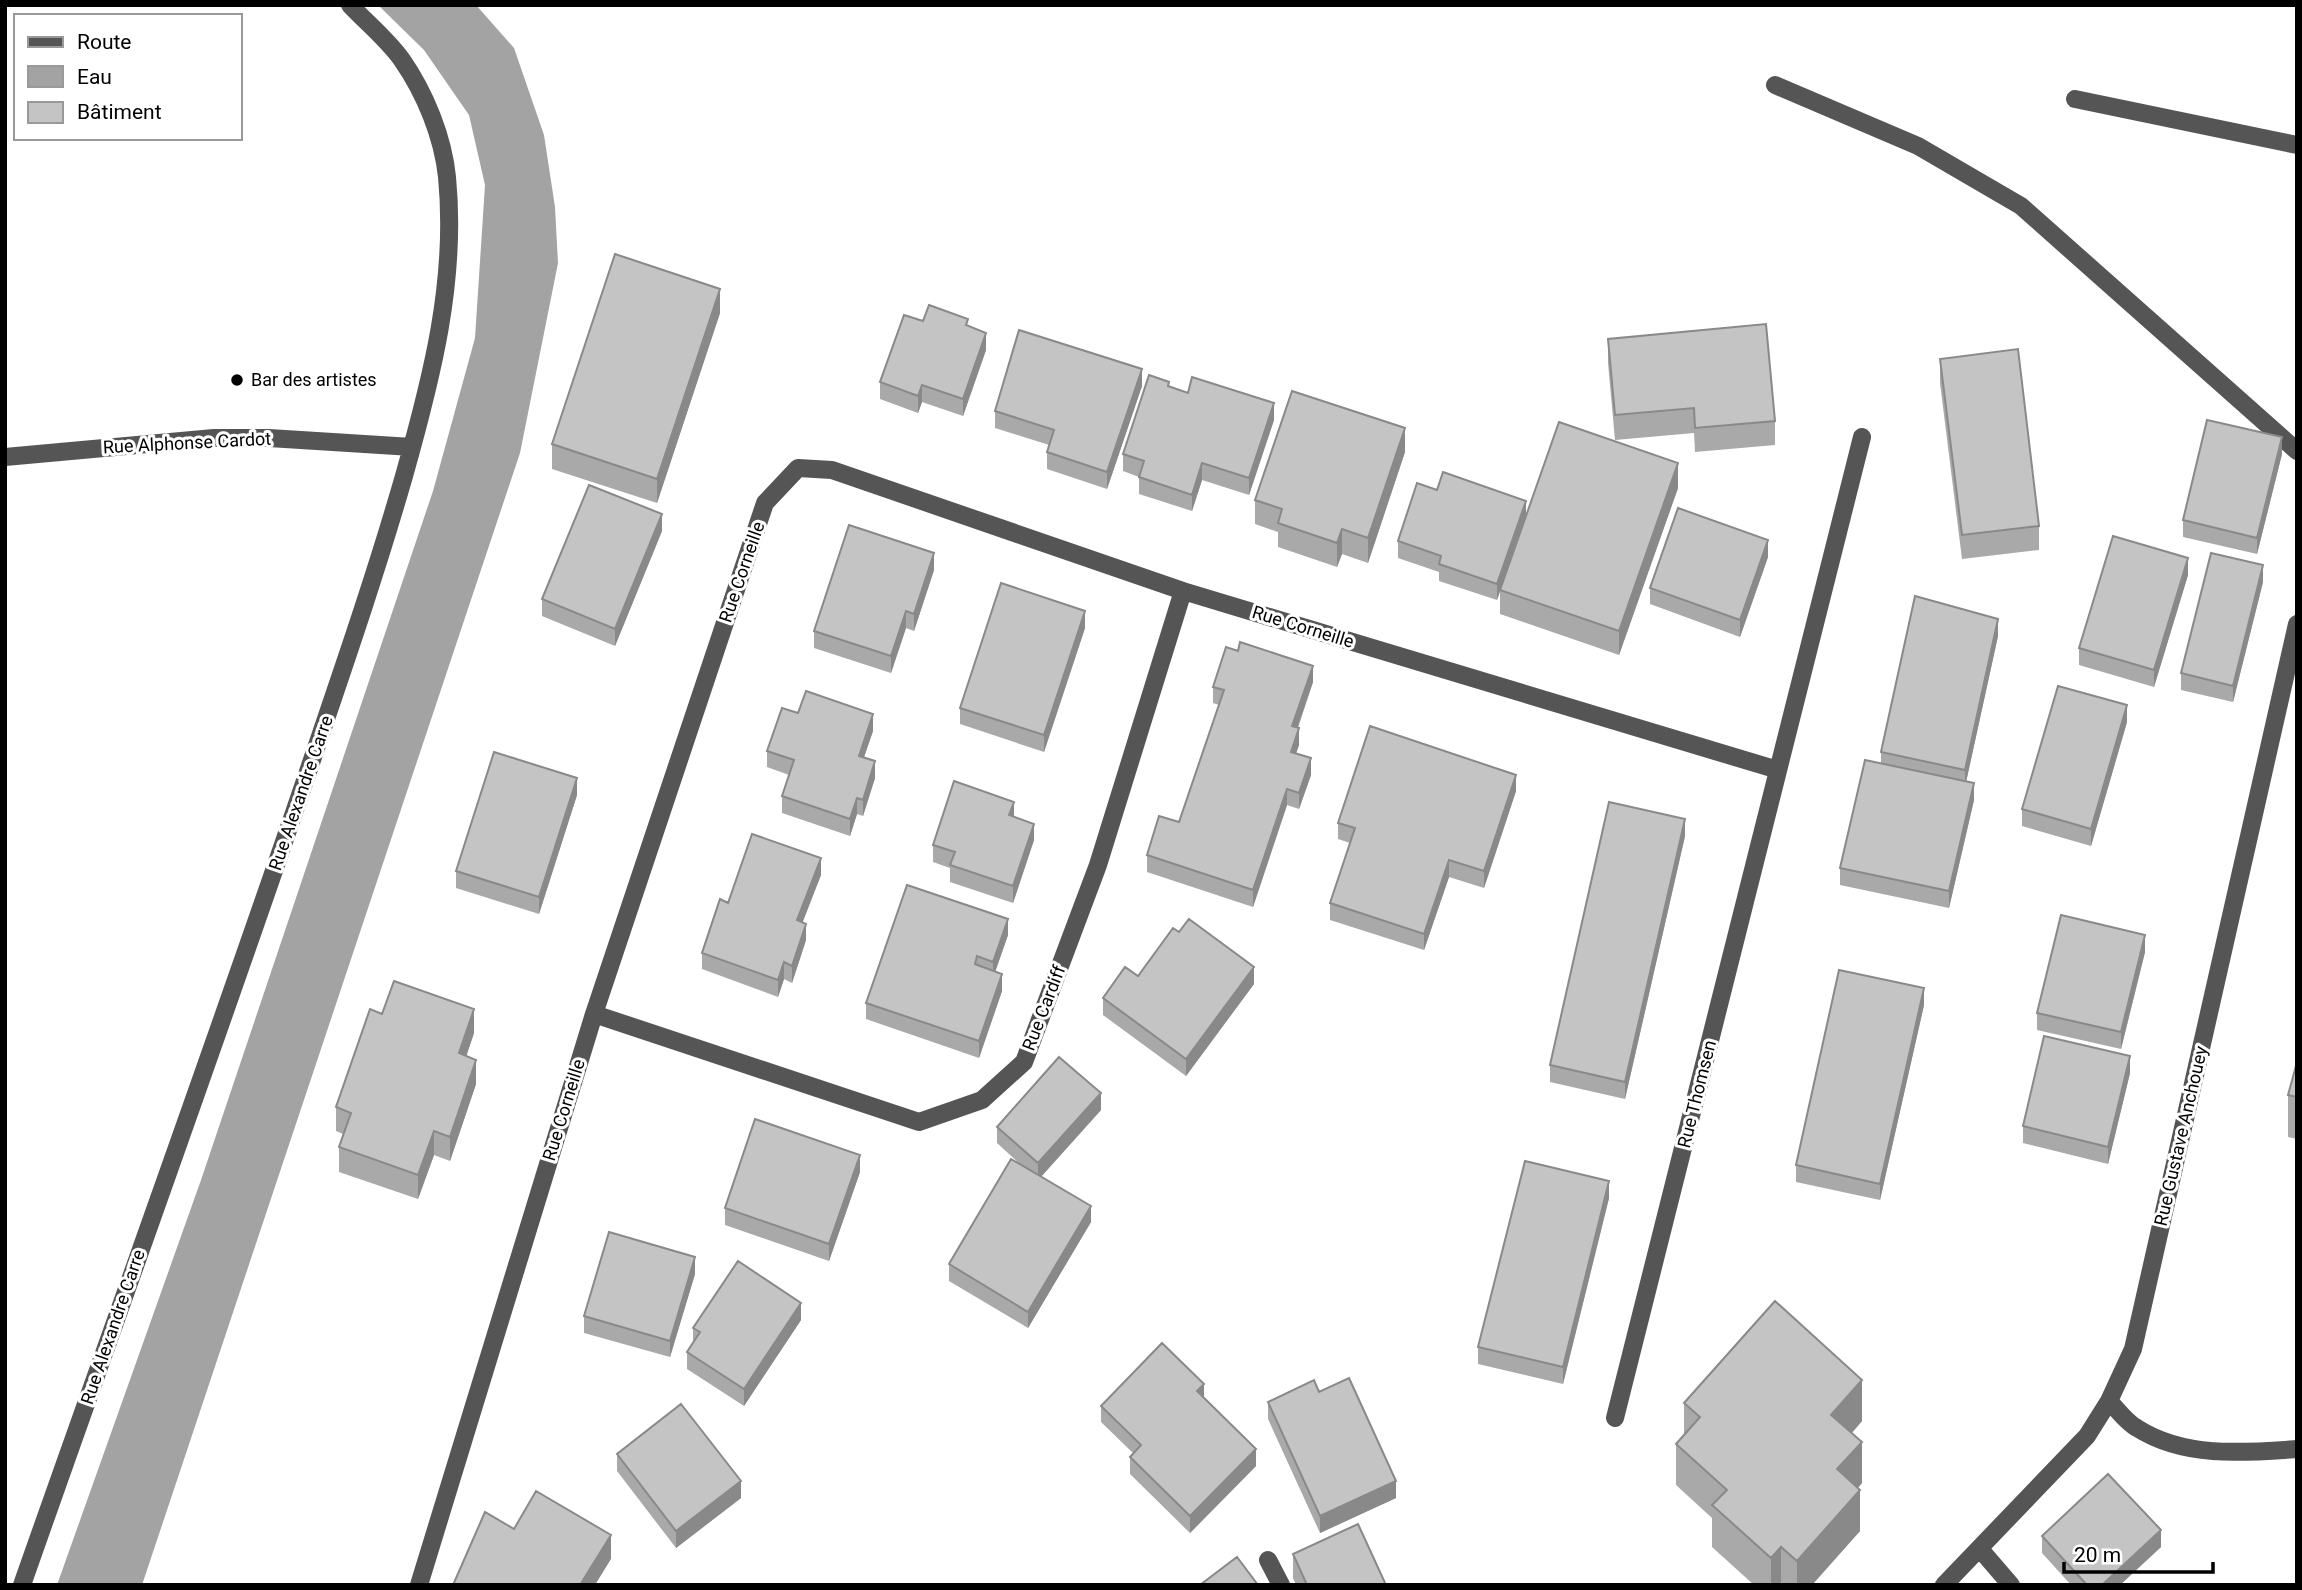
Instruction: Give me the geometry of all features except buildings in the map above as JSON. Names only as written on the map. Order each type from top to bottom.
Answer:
[{"type":"street","name":"Rue Alexandre Carre","points":[[22,1585],[378,567],[435,365],[447,284],[450,219],[447,171],[437,131],[420,90],[400,57],[350,5]]},
{"type":"street","points":[[1775,85],[1918,146],[2021,206],[2297,451]]},
{"type":"street","points":[[2075,99],[2297,145]]},
{"type":"street","name":"Rue Thomsen","points":[[1615,1418],[1861,437]]},
{"type":"street","name":"Rue Alphonse Cardot","points":[[5,457],[214,438],[269,438],[412,447]]},
{"type":"street","name":"Rue Corneille","points":[[419,1585],[594,1014],[765,503],[798,468],[832,470],[1183,591],[1778,770]]},
{"type":"street","name":"Rue Cardiff","points":[[594,1014],[919,1122],[982,1100],[1024,1062],[1098,865],[1183,591]]},
{"type":"street","name":"Rue Gustave Anchouey","points":[[1944,1585],[2087,1436],[2109,1401],[2133,1349],[2297,624]]},
{"type":"street","points":[[2109,1401],[2135,1427],[2175,1447],[2249,1453],[2297,1448]]},
{"type":"street","points":[[1980,1549],[2011,1585]]},
{"type":"street","points":[[1268,1560],[1281,1585]]},
{"type":"water","points":[[378,5],[476,5],[514,48],[544,135],[555,207],[558,263],[520,453],[142,1585],[57,1585],[201,1180],[433,491],[475,338],[485,185],[469,115],[424,50]]},
{"type":"place","name":"Bar des artistes","points":[[237,380]]}]
